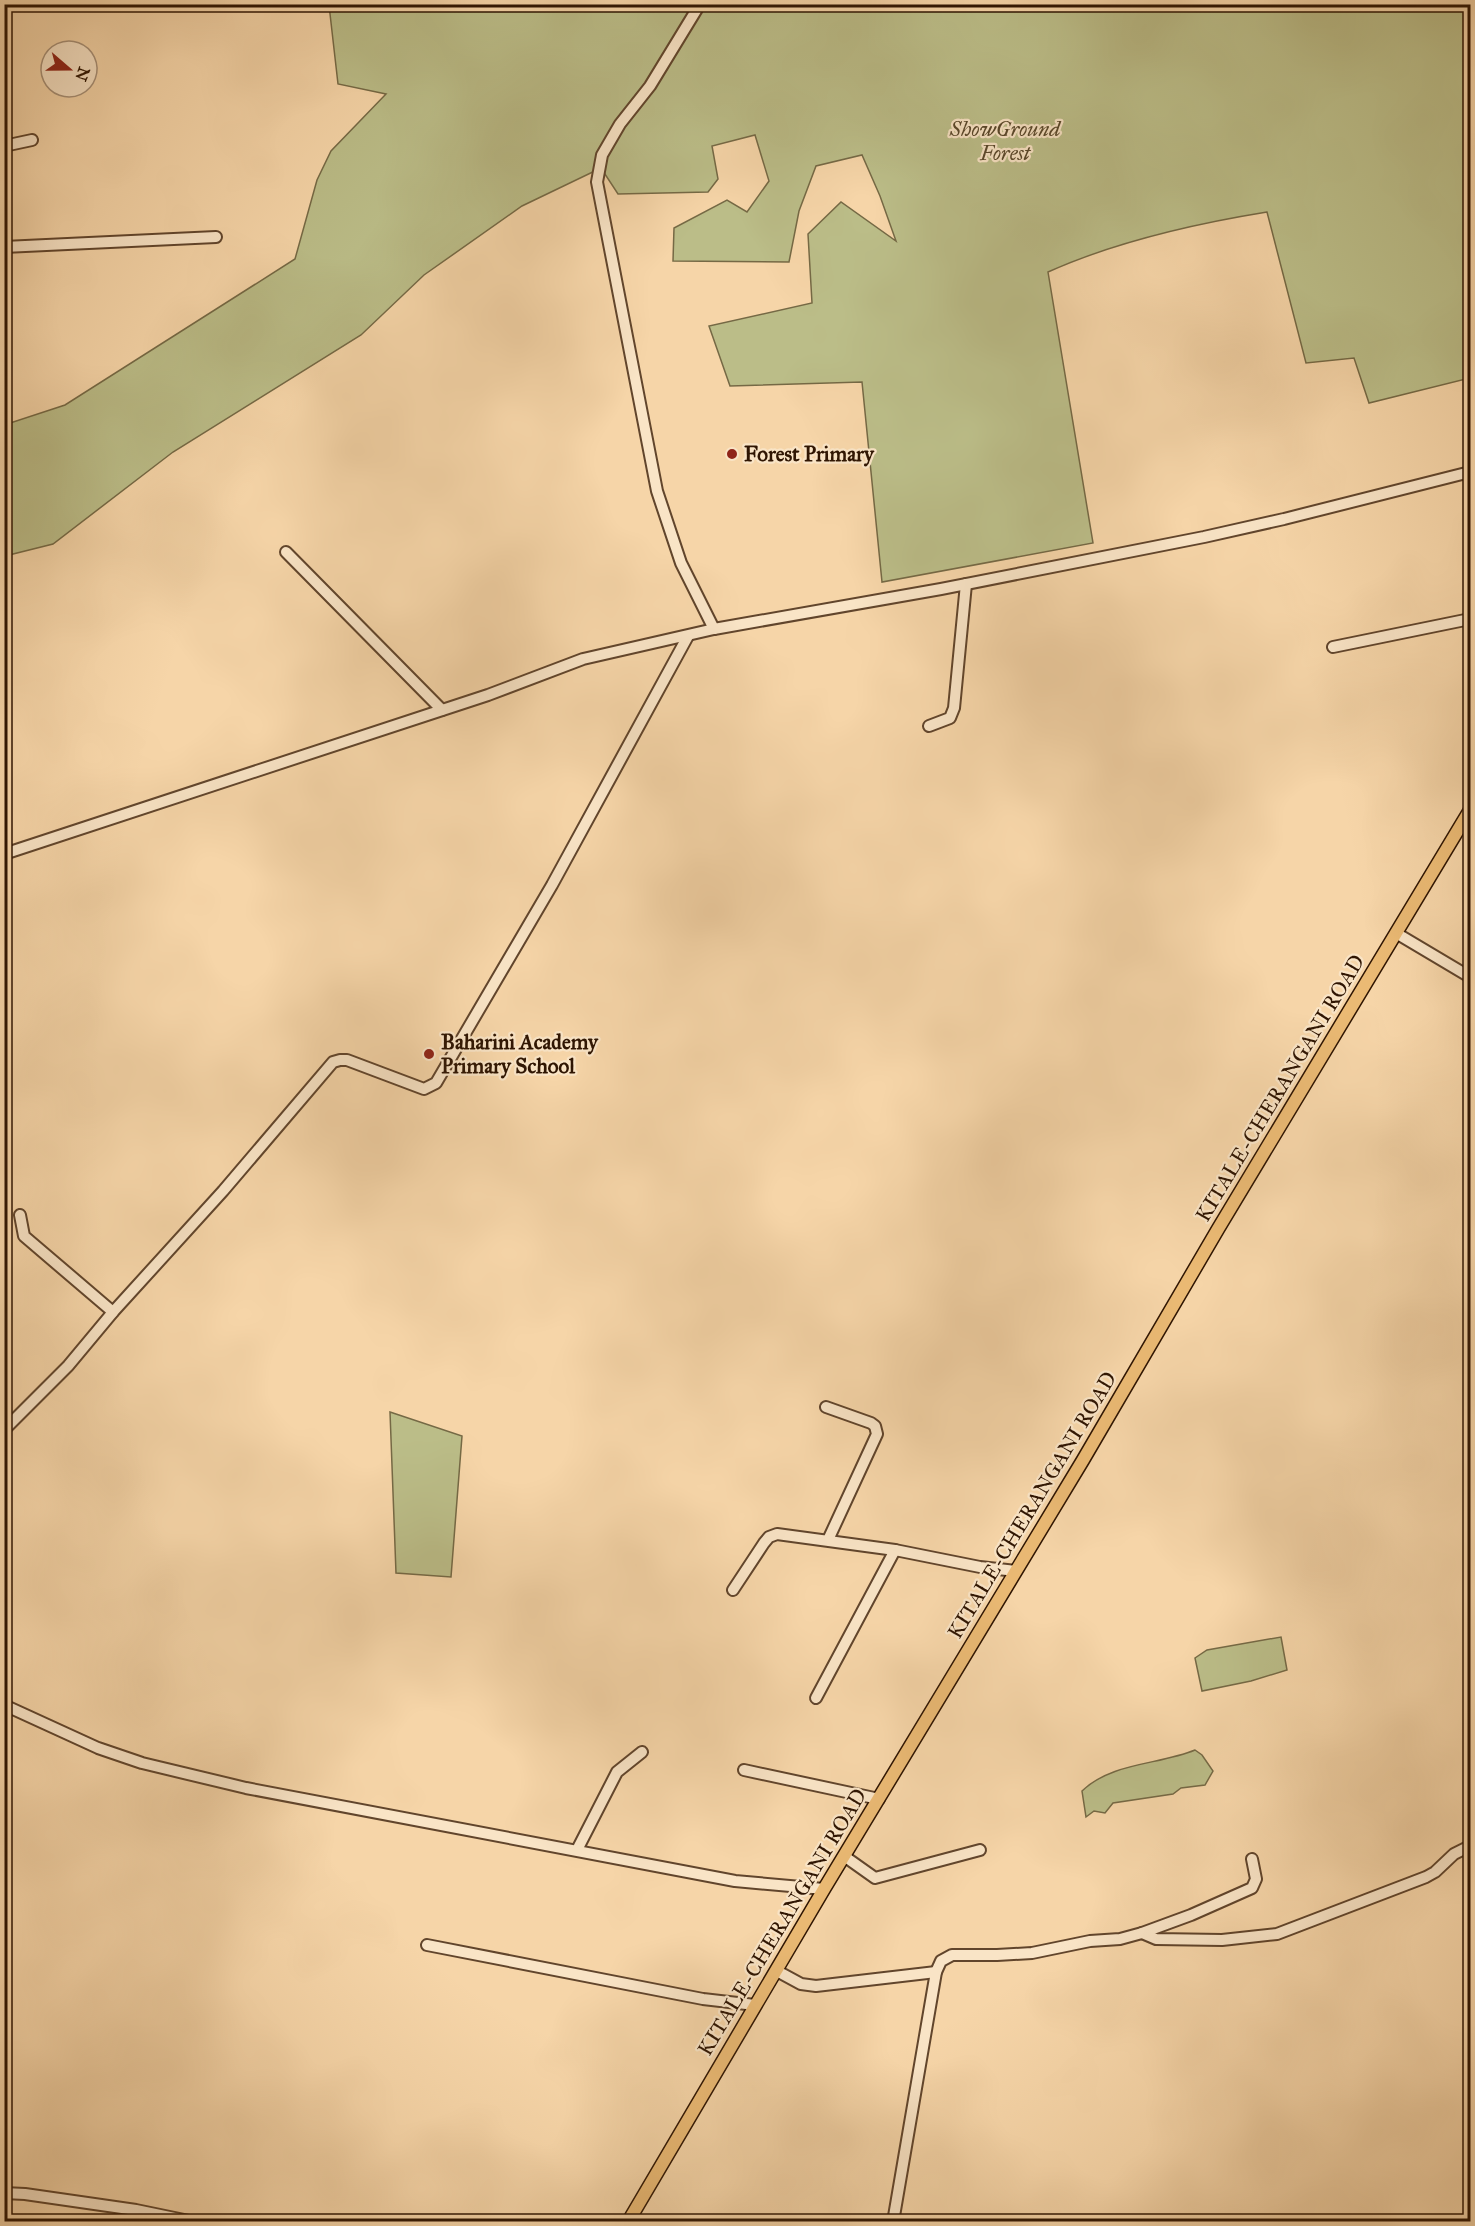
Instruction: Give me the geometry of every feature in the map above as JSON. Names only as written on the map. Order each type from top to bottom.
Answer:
[{"type":"main road","name":"KITALE-CHERANGANI ROAD","points":[[628,2222],[824,1889],[1470,810]]},
{"type":"street","points":[[700,4],[650,86],[620,124],[602,155],[597,182],[628,352],[657,491],[681,563],[714,628]]},
{"type":"street","points":[[4,146],[32,140]]},
{"type":"street","points":[[4,247],[216,237]]},
{"type":"street","points":[[4,854],[442,710],[583,659],[714,628],[966,584],[1204,537],[1470,472]]},
{"type":"street","points":[[286,552],[442,710]]},
{"type":"street","points":[[929,726],[950,717],[954,708],[966,584]]},
{"type":"street","points":[[1333,647],[1470,619]]},
{"type":"street","points":[[6,1427],[68,1366],[113,1312],[223,1191],[333,1062],[347,1060],[424,1089],[436,1083],[552,885],[688,636]]},
{"type":"street","points":[[1396,933],[1470,977]]},
{"type":"street","points":[[20,1215],[24,1236],[113,1312]]},
{"type":"street","points":[[826,1407],[871,1423],[875,1426],[877,1434],[828,1540]]},
{"type":"street","points":[[733,1590],[764,1544],[774,1534],[895,1550],[980,1567],[1016,1571]]},
{"type":"street","points":[[816,1698],[895,1550]]},
{"type":"street","points":[[4,1705],[98,1748],[142,1763],[246,1788],[735,1881],[824,1889]]},
{"type":"street","points":[[577,1850],[617,1772],[642,1752]]},
{"type":"street","points":[[744,1770],[879,1800]]},
{"type":"street","points":[[1142,1933],[1156,1939],[1222,1940],[1277,1934],[1426,1877],[1435,1872],[1454,1854],[1470,1846]]},
{"type":"street","points":[[844,1856],[874,1878],[980,1850]]},
{"type":"street","points":[[893,2222],[936,1972],[941,1961],[952,1955],[1032,1953],[1090,1941],[1120,1939],[1142,1933],[1191,1915],[1252,1888],[1256,1879],[1252,1859]]},
{"type":"street","points":[[427,1944],[703,1999],[755,2005]]},
{"type":"street","points":[[777,1971],[801,1984],[816,1986],[936,1972]]},
{"type":"street","points":[[4,2193],[125,2209],[194,2222]]},
{"type":"green space","name":"ShowGround Forest","points":[[329,5],[1470,5],[1470,378],[1369,403],[1354,358],[1306,363],[1267,212],[1183,228],[1101,251],[1048,272],[1093,543],[882,582],[862,382],[730,386],[709,326],[812,303],[808,234],[841,202],[896,241],[862,155],[816,166],[799,211],[789,262],[673,261],[674,228],[727,200],[747,212],[769,181],[755,135],[712,146],[718,179],[708,192],[618,194],[601,168],[522,206],[424,275],[361,335],[173,452],[53,544],[5,556],[4,425],[65,405],[295,259],[317,180],[331,151],[386,94],[338,84]]},
{"type":"green space","points":[[390,1412],[462,1436],[451,1577],[396,1573]]},
{"type":"green space","points":[[1281,1637],[1287,1670],[1251,1681],[1202,1691],[1195,1658],[1207,1650]]},
{"type":"green space","points":[[1195,1750],[1202,1755],[1213,1771],[1205,1785],[1181,1788],[1173,1794],[1113,1803],[1105,1813],[1094,1811],[1086,1817],[1082,1791],[1107,1774]]},
{"type":"place","name":"Forest Primary","points":[[732,454]]},
{"type":"place","name":"Baharini Academy Primary School","points":[[429,1054]]}]
